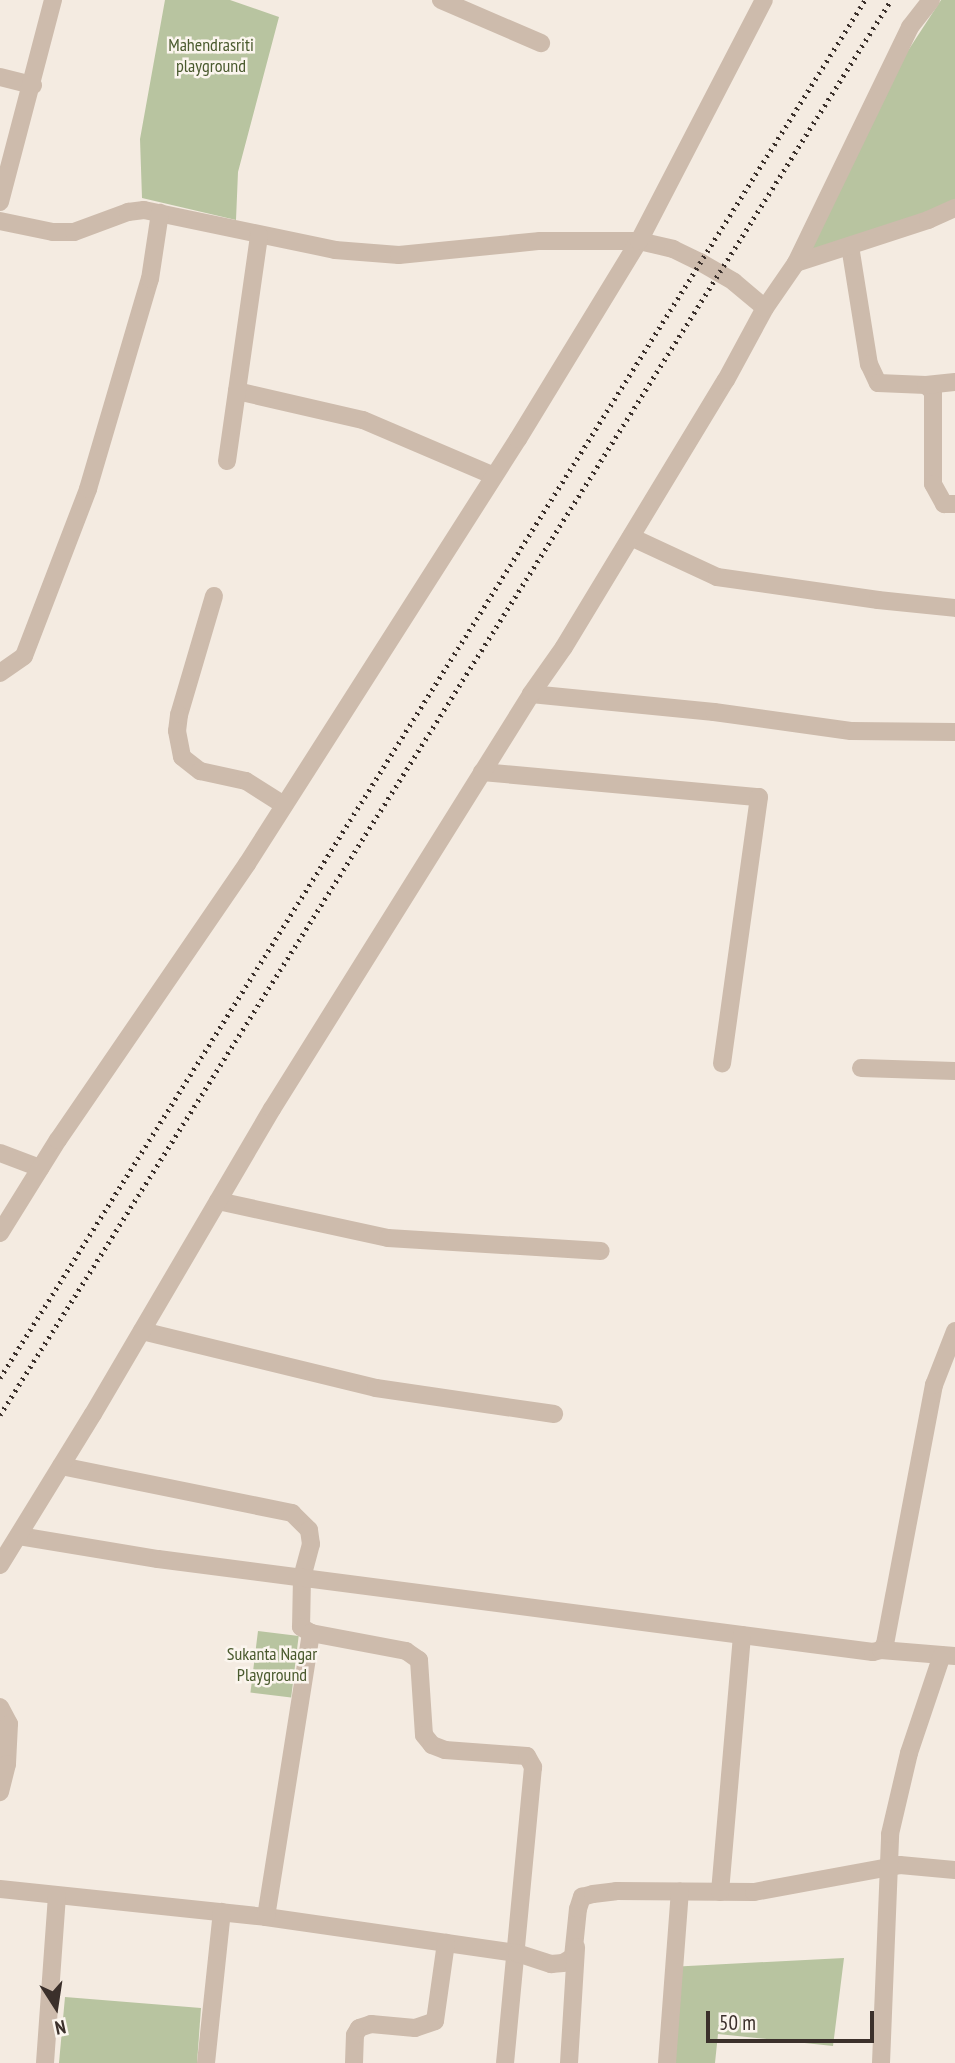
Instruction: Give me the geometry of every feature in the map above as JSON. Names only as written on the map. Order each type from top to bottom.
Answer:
[{"type":"street","points":[[0,202],[54,0]]},
{"type":"street","points":[[441,0],[541,43]]},
{"type":"street","points":[[0,1233],[40,1168],[285,805],[639,241],[764,0]]},
{"type":"street","points":[[0,1565],[218,1201],[482,772],[564,647],[726,380],[765,308],[796,263],[910,27],[931,0]]},
{"type":"street","points":[[0,77],[33,85]]},
{"type":"street","points":[[796,263],[955,208]]},
{"type":"street","points":[[0,221],[53,232],[74,232],[128,212],[144,210],[335,250],[399,256],[540,241],[639,241],[673,249],[700,262],[734,282],[765,308]]},
{"type":"street","points":[[0,673],[24,656],[88,489],[150,279],[160,213]]},
{"type":"street","points":[[227,461],[259,235]]},
{"type":"street","points":[[849,246],[869,364],[878,383],[926,386],[955,382]]},
{"type":"street","points":[[926,386],[933,393],[934,404],[933,484],[944,504],[955,505]]},
{"type":"street","points":[[237,391],[363,420],[494,475]]},
{"type":"street","points":[[631,537],[718,577],[955,608]]},
{"type":"street","points":[[214,596],[179,715],[177,731],[183,757],[200,771],[246,780],[285,805]]},
{"type":"street","points":[[531,694],[714,712],[851,731],[955,732]]},
{"type":"street","points":[[482,772],[759,797],[722,1063]]},
{"type":"street","points":[[861,1068],[955,1071]]},
{"type":"street","points":[[0,1153],[40,1168]]},
{"type":"street","points":[[218,1201],[388,1238],[601,1251]]},
{"type":"street","points":[[142,1331],[376,1388],[554,1414]]},
{"type":"street","points":[[881,1650],[885,1644],[934,1385],[955,1331]]},
{"type":"street","points":[[61,1466],[292,1513],[309,1530],[311,1544],[302,1577],[301,1627],[311,1633],[406,1651],[419,1660],[424,1735],[432,1745],[445,1750],[527,1756],[533,1767],[505,2063]]},
{"type":"street","points":[[19,1536],[158,1559],[873,1652],[881,1650],[949,1656],[902,1777],[890,1834],[881,2063]]},
{"type":"street","points":[[267,1917],[311,1633]]},
{"type":"street","points":[[720,1892],[743,1635]]},
{"type":"street","points":[[0,1707],[9,1724],[7,1764],[0,1792]]},
{"type":"street","points":[[569,2063],[578,1909],[582,1898],[616,1891],[773,1890],[888,1867],[928,1866],[955,1870]]},
{"type":"street","points":[[0,1889],[267,1917],[517,1953],[551,1964],[563,1963],[573,1957],[576,1947]]},
{"type":"street","points":[[667,2063],[680,1891]]},
{"type":"street","points":[[45,2063],[57,1895]]},
{"type":"street","points":[[206,2063],[222,1912]]},
{"type":"street","points":[[354,2063],[355,2035],[359,2028],[371,2024],[415,2028],[435,2021],[446,1943]]},
{"type":"green space","name":"Mahendrasriti playground","points":[[165,0],[230,0],[279,17],[238,172],[236,220],[142,198],[140,139]]},
{"type":"green space","points":[[941,0],[955,0],[955,200],[923,216],[807,255],[896,69]]},
{"type":"green space","name":"Sukanta Nagar Playground","points":[[258,1631],[299,1636],[291,1698],[250,1693]]},
{"type":"green space","points":[[844,1958],[833,2046],[718,2034],[715,2063],[659,2063],[669,1967]]},
{"type":"green space","points":[[65,1997],[201,2008],[197,2063],[59,2063]]},
{"type":"railway","points":[[0,1378],[865,0]]},
{"type":"railway","points":[[0,1415],[891,0]]}]
